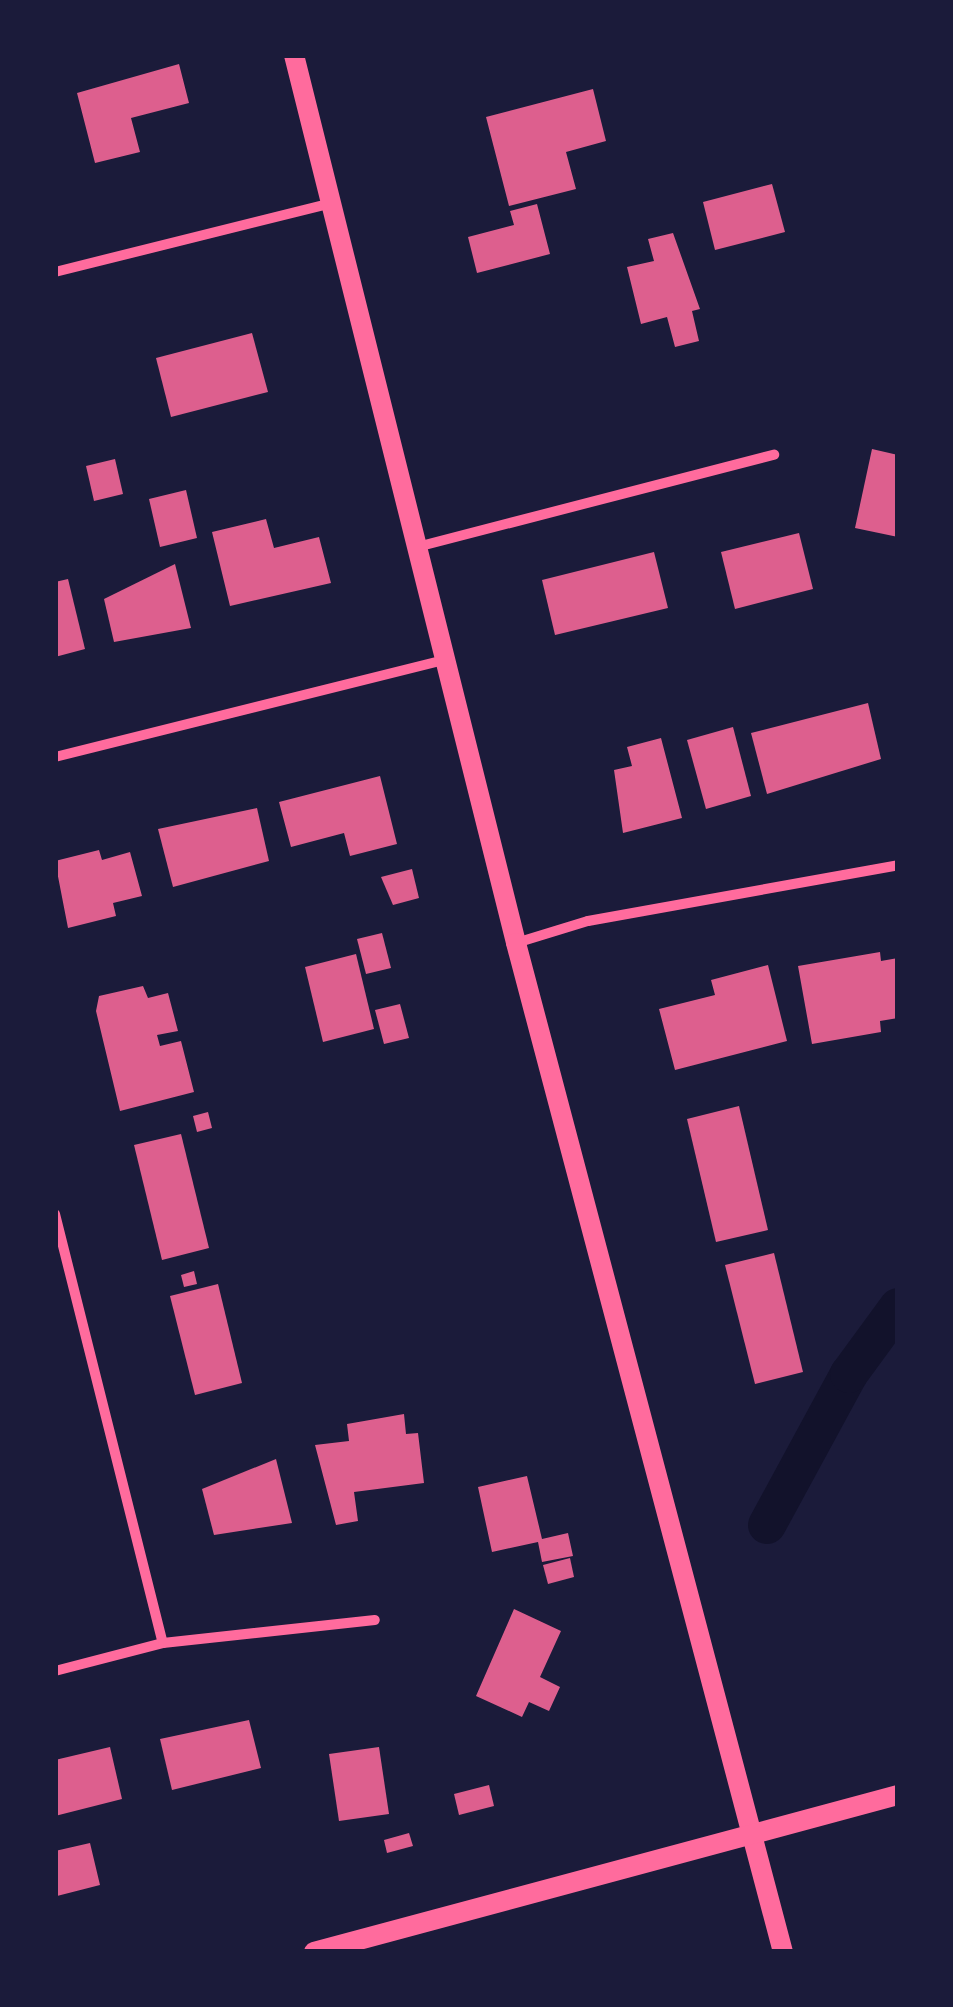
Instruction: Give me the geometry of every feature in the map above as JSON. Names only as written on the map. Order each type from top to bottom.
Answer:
[{"type":"main road","points":[[294,55],[516,943],[784,1952]]},
{"type":"main road","points":[[314,1952],[898,1795]]},
{"type":"street","points":[[55,272],[332,202]]},
{"type":"street","points":[[417,547],[774,455]]},
{"type":"street","points":[[55,757],[445,660]]},
{"type":"street","points":[[516,943],[588,921],[898,866]]},
{"type":"street","points":[[55,1214],[164,1644]]},
{"type":"street","points":[[55,1670],[164,1644],[374,1620]]},
{"type":"building","points":[[179,64],[189,103],[131,118],[140,152],[95,163],[77,93]]},
{"type":"building","points":[[593,89],[606,141],[566,152],[576,189],[509,206],[486,117]]},
{"type":"building","points":[[772,184],[785,232],[715,250],[703,202]]},
{"type":"building","points":[[537,204],[550,254],[477,273],[468,237],[514,225],[510,211]]},
{"type":"building","points":[[673,233],[700,309],[692,311],[699,341],[675,347],[667,317],[641,324],[627,267],[654,261],[648,239]]},
{"type":"building","points":[[252,333],[268,392],[171,417],[156,358]]},
{"type":"building","points":[[872,449],[898,455],[898,537],[855,528]]},
{"type":"building","points":[[115,459],[123,494],[94,501],[86,466]]},
{"type":"building","points":[[186,490],[197,538],[160,547],[149,499]]},
{"type":"building","points":[[266,519],[274,548],[319,537],[331,583],[230,606],[212,532]]},
{"type":"building","points":[[799,533],[813,589],[735,609],[721,552]]},
{"type":"building","points":[[654,552],[668,608],[555,635],[542,580]]},
{"type":"building","points":[[175,564],[191,628],[114,642],[104,599]]},
{"type":"building","points":[[68,579],[85,649],[55,657],[55,582]]},
{"type":"building","points":[[868,703],[881,759],[767,794],[751,733]]},
{"type":"building","points":[[733,727],[751,796],[706,809],[687,740]]},
{"type":"building","points":[[661,738],[682,818],[623,833],[614,770],[632,766],[627,747]]},
{"type":"building","points":[[380,776],[397,844],[350,856],[344,833],[291,847],[279,802]]},
{"type":"building","points":[[257,808],[269,861],[173,887],[158,829]]},
{"type":"building","points":[[99,850],[102,860],[130,852],[142,896],[113,903],[116,916],[68,928],[55,861]]},
{"type":"building","points":[[412,869],[419,898],[393,905],[381,877]]},
{"type":"building","points":[[382,933],[391,968],[366,974],[357,939]]},
{"type":"building","points":[[880,952],[881,961],[898,958],[898,1018],[880,1021],[881,1032],[812,1044],[798,966]]},
{"type":"building","points":[[356,954],[374,1029],[323,1042],[305,967]]},
{"type":"building","points":[[768,965],[787,1041],[675,1070],[659,1009],[715,995],[711,980]]},
{"type":"building","points":[[143,986],[148,998],[168,993],[178,1031],[157,1035],[160,1046],[181,1041],[194,1092],[120,1111],[96,1011],[99,996]]},
{"type":"building","points":[[400,1004],[409,1038],[384,1044],[375,1010]]},
{"type":"building","points":[[739,1106],[768,1230],[716,1242],[687,1119]]},
{"type":"building","points":[[208,1112],[212,1128],[197,1132],[193,1116]]},
{"type":"building","points":[[181,1134],[209,1248],[162,1260],[134,1145]]},
{"type":"building","points":[[774,1253],[803,1372],[755,1384],[725,1265]]},
{"type":"building","points":[[194,1271],[197,1284],[184,1287],[181,1275]]},
{"type":"building","points":[[218,1284],[242,1383],[195,1395],[170,1296]]},
{"type":"building","points":[[404,1414],[406,1434],[418,1433],[424,1483],[354,1492],[358,1521],[336,1525],[315,1445],[349,1441],[347,1424]]},
{"type":"building","points":[[276,1459],[292,1523],[214,1535],[202,1489]]},
{"type":"building","points":[[527,1476],[542,1539],[568,1533],[573,1556],[542,1562],[538,1542],[492,1552],[478,1487]]},
{"type":"building","points":[[570,1558],[574,1577],[548,1584],[543,1565]]},
{"type":"building","points":[[514,1609],[561,1631],[540,1677],[560,1687],[549,1711],[529,1702],[522,1717],[476,1696]]},
{"type":"building","points":[[249,1720],[261,1768],[172,1790],[160,1739]]},
{"type":"building","points":[[110,1747],[122,1799],[55,1816],[55,1760]]},
{"type":"building","points":[[379,1747],[389,1814],[339,1821],[329,1754]]},
{"type":"building","points":[[489,1785],[494,1806],[459,1815],[454,1794]]},
{"type":"building","points":[[409,1833],[413,1846],[387,1853],[384,1840]]},
{"type":"building","points":[[90,1843],[100,1885],[57,1896],[55,1915],[55,1851]]},
{"type":"waterway","points":[[767,1525],[849,1374],[898,1307]]}]
